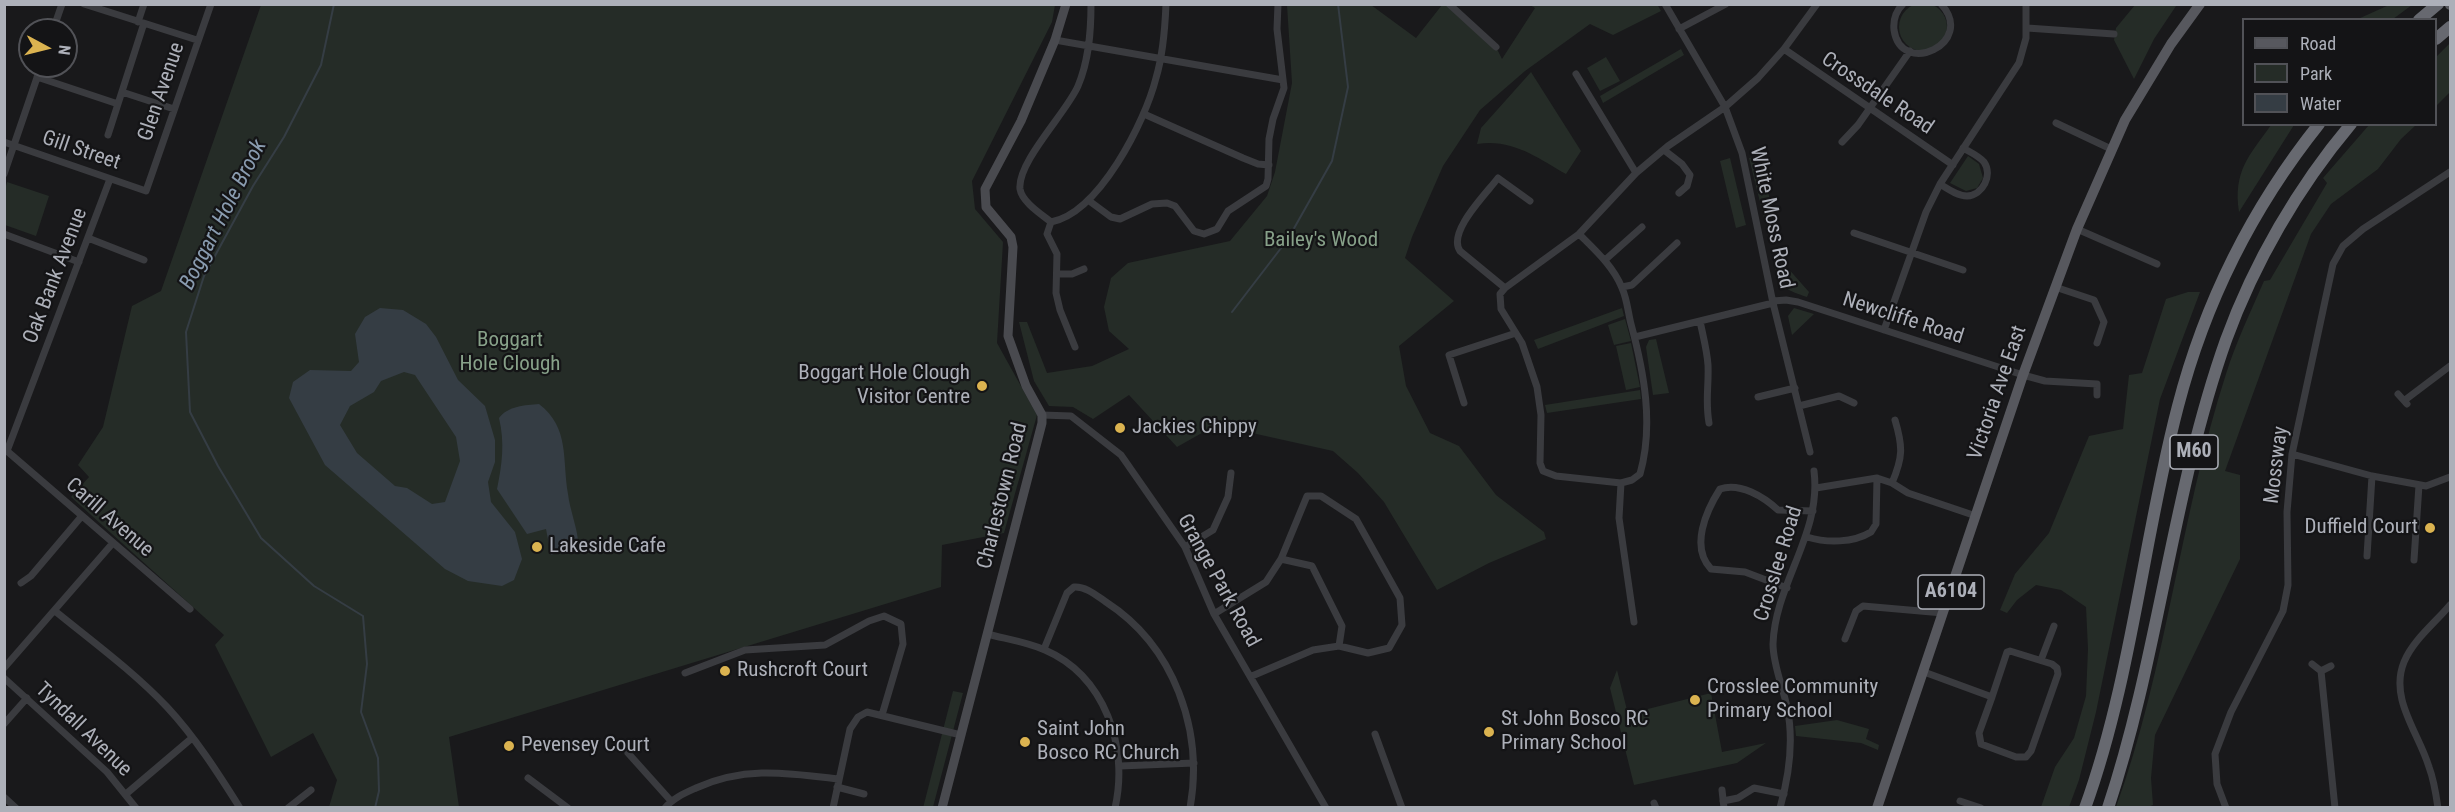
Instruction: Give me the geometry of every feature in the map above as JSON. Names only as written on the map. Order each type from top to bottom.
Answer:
[{"type":"highway","points":[[2421,18],[2438,4]]},
{"type":"highway","points":[[2437,38],[2451,27]]},
{"type":"highway","name":"M60","points":[[2085,807],[2108,730],[2128,646],[2178,405],[2200,333],[2223,277],[2250,224],[2286,166],[2317,126]]},
{"type":"highway","name":"M60","points":[[2108,807],[2150,653],[2188,473],[2226,340],[2248,287],[2277,232],[2310,178],[2349,126]]},
{"type":"main road","name":"Victoria Ave East","points":[[1877,807],[2023,375],[2076,229],[2111,149],[2149,79],[2198,6]]},
{"type":"street","points":[[108,135],[122,92],[144,4]]},
{"type":"street","name":"Glen Avenue","points":[[146,191],[211,4]]},
{"type":"street","name":"Charlestown Road","points":[[942,807],[1042,423],[1042,415],[1026,386],[1008,336],[1013,247],[1011,237],[986,207],[984,195],[1021,121],[1055,40],[1066,4]]},
{"type":"street","points":[[1051,222],[1023,198],[1020,189],[1021,179],[1033,154],[1077,87],[1089,46],[1092,4]]},
{"type":"street","points":[[1051,222],[1063,220],[1088,200],[1122,156],[1144,114],[1157,77],[1166,4]]},
{"type":"street","points":[[1088,200],[1111,217],[1120,219],[1152,204],[1167,203],[1176,206],[1194,231],[1204,234],[1217,229],[1228,211],[1266,186],[1269,139],[1273,119],[1282,96],[1283,80],[1277,29],[1278,4]]},
{"type":"street","points":[[1449,4],[1496,47]]},
{"type":"street","name":"White Moss Road","points":[[1665,4],[1725,107],[1743,153],[1773,302],[1810,452]]},
{"type":"street","points":[[1679,28],[1726,4]]},
{"type":"street","points":[[1579,234],[1605,260],[1622,287],[1635,337],[1646,400],[1645,448],[1640,474],[1632,480],[1621,483],[1556,476],[1543,471],[1540,463],[1541,415],[1537,387],[1529,360],[1500,304],[1499,297],[1505,288],[1579,234],[1636,173],[1725,107],[1758,78],[1784,49],[1818,4]]},
{"type":"street","points":[[1903,4],[1896,13],[1894,28],[1897,39],[1910,51],[1930,52],[1946,41],[1950,28],[1950,19],[1941,4]]},
{"type":"street","points":[[1884,330],[1910,252],[1940,184],[2019,63],[2027,28],[2026,4]]},
{"type":"street","points":[[89,5],[197,40]]},
{"type":"street","points":[[2027,28],[2114,34]]},
{"type":"street","points":[[1055,40],[1283,80]]},
{"type":"street","name":"Crossdale Road","points":[[1784,49],[1953,165]]},
{"type":"street","points":[[1842,142],[1858,125],[1910,51]]},
{"type":"street","points":[[1576,74],[1636,173]]},
{"type":"street","points":[[4,174],[37,78]]},
{"type":"street","points":[[40,78],[118,104]]},
{"type":"street","points":[[122,92],[174,110]]},
{"type":"street","points":[[1144,114],[1243,158],[1258,164],[1269,165]]},
{"type":"street","points":[[2056,123],[2111,149]]},
{"type":"street","name":"Gill Street","points":[[4,142],[146,191]]},
{"type":"street","points":[[1940,184],[1954,192],[1968,196],[1975,194],[1983,187],[1987,173],[1984,163],[1963,148]]},
{"type":"street","points":[[1664,150],[1682,164],[1690,176],[1687,186],[1679,193]]},
{"type":"street","name":"Mossway","points":[[2226,807],[2217,784],[2215,754],[2231,712],[2283,611],[2288,585],[2287,512],[2292,454],[2331,273],[2343,246],[2363,229],[2451,172]]},
{"type":"street","points":[[1505,288],[1458,249],[1458,230],[1498,178],[1530,201]]},
{"type":"street","name":"Oak Bank Avenue","points":[[6,452],[110,179]]},
{"type":"street","points":[[1051,222],[1047,234],[1057,254],[1056,293],[1075,347]]},
{"type":"street","points":[[1605,260],[1642,227]]},
{"type":"street","points":[[2076,229],[2157,264]]},
{"type":"street","points":[[1854,233],[1963,270]]},
{"type":"street","points":[[4,234],[79,262]]},
{"type":"street","points":[[88,238],[144,260]]},
{"type":"street","points":[[1622,287],[1632,285],[1677,243]]},
{"type":"street","points":[[1057,274],[1072,274],[1084,269]]},
{"type":"street","points":[[2055,287],[2094,300],[2104,322],[2097,344]]},
{"type":"street","name":"Newcliffe Road","points":[[1635,337],[1786,300],[2045,381],[2097,384],[2097,395]]},
{"type":"street","points":[[1700,321],[1707,355],[1705,402],[1709,423]]},
{"type":"street","points":[[1068,330],[1077,327]]},
{"type":"street","points":[[1464,403],[1449,355],[1516,333]]},
{"type":"street","points":[[2398,393],[2406,402],[2451,366]]},
{"type":"street","points":[[1758,397],[1795,388]]},
{"type":"street","points":[[1799,406],[1839,396],[1854,403]]},
{"type":"street","name":"Grange Park Road","points":[[1042,415],[1071,416],[1121,455],[1185,547],[1214,614],[1326,807]]},
{"type":"street","points":[[1892,483],[1901,456],[1902,444],[1895,420]]},
{"type":"street","name":"Carill Avenue","points":[[6,452],[190,609]]},
{"type":"street","points":[[2292,454],[2372,476],[2419,485],[2426,486],[2451,477]]},
{"type":"street","name":"Crosslee Road","points":[[1780,807],[1788,773],[1789,722],[1773,644],[1776,622],[1807,537],[1816,488],[1814,471]]},
{"type":"street","points":[[1185,547],[1213,530],[1228,497],[1231,473]]},
{"type":"street","points":[[2367,556],[2372,476]]},
{"type":"street","points":[[1816,488],[1877,478],[1892,483],[1908,493],[1976,516]]},
{"type":"street","points":[[1807,537],[1831,541],[1859,537],[1872,532],[1876,524],[1877,478]]},
{"type":"street","points":[[1621,483],[1619,518],[1634,622]]},
{"type":"street","points":[[2414,560],[2419,485]]},
{"type":"street","points":[[1787,588],[1745,572],[1711,569],[1704,562],[1701,551],[1702,530],[1710,505],[1720,489],[1728,486],[1766,499],[1778,510],[1813,511]]},
{"type":"street","points":[[1214,614],[1266,582],[1281,559],[1307,495],[1321,496],[1356,519],[1400,597],[1402,626],[1389,648],[1368,653],[1339,646],[1313,650],[1252,676]]},
{"type":"street","points":[[21,583],[31,576],[81,517]]},
{"type":"street","points":[[4,668],[112,544]]},
{"type":"street","points":[[1281,559],[1312,566],[1342,626],[1339,646]]},
{"type":"street","points":[[1044,649],[1067,593],[1074,587],[1084,589],[1114,608],[1135,626],[1169,669],[1186,712],[1194,764],[1190,807]]},
{"type":"street","points":[[2438,807],[2429,765],[2409,719],[2401,695],[2399,678],[2404,662],[2414,645],[2451,605]]},
{"type":"street","points":[[1845,639],[1857,611],[1863,606],[1943,613]]},
{"type":"street","points":[[55,611],[135,677],[167,707],[192,738],[240,807]]},
{"type":"street","points":[[685,673],[745,650],[825,645],[869,621],[884,616],[901,624],[903,644],[882,715]]},
{"type":"street","points":[[2041,660],[2054,626]]},
{"type":"street","points":[[987,634],[1044,649],[1074,669],[1097,695],[1114,732],[1120,766],[1115,807]]},
{"type":"street","points":[[2014,651],[2041,660],[2055,666],[2058,674],[2031,750],[2026,757],[2016,757],[1981,744],[1979,733],[2007,652],[2014,651]]},
{"type":"street","points":[[2312,664],[2321,671],[2335,807]]},
{"type":"street","points":[[2321,671],[2331,666]]},
{"type":"street","points":[[1924,672],[1992,697]]},
{"type":"street","name":"Tyndall Avenue","points":[[4,678],[90,755],[136,807]]},
{"type":"street","points":[[4,724],[27,698]]},
{"type":"street","points":[[832,807],[850,729],[858,717],[867,712],[961,735]]},
{"type":"street","points":[[1375,734],[1402,807]]},
{"type":"street","points":[[126,794],[192,738]]},
{"type":"street","points":[[628,753],[671,801]]},
{"type":"street","points":[[1120,766],[1194,764]]},
{"type":"street","points":[[665,807],[671,801],[710,782],[746,773],[785,773],[838,779]]},
{"type":"street","points":[[528,778],[568,807]]},
{"type":"street","points":[[837,787],[864,794]]},
{"type":"street","points":[[1722,790],[1724,804],[1754,788],[1784,794]]},
{"type":"street","points":[[288,807],[310,790]]},
{"type":"street","points":[[4,797],[16,807]]},
{"type":"street","points":[[1960,801],[1981,807]]},
{"type":"green space","points":[[1918,3],[1928,3],[1940,10],[1947,22],[1947,32],[1940,44],[1928,51],[1918,51],[1903,40],[1899,32],[1899,22],[1910,7]]},
{"type":"green space","name":"Bailey's Wood","points":[[1657,4],[1661,11],[1613,35],[1590,24],[1525,71],[1480,110],[1443,166],[1405,258],[1454,301],[1399,346],[1406,386],[1430,433],[1459,446],[1496,495],[1544,532],[1546,539],[1489,563],[1437,590],[1384,502],[1358,473],[1333,451],[1216,425],[1177,447],[1129,395],[1093,419],[1073,407],[1049,406],[1034,381],[1019,322],[1027,322],[1047,373],[1092,366],[1129,349],[1109,331],[1104,307],[1111,278],[1128,263],[1230,241],[1267,196],[1275,172],[1292,83],[1287,5],[1371,5],[1416,38],[1442,5],[1449,5],[1496,47],[1502,59],[1535,8],[1530,5]]},
{"type":"green space","points":[[2175,4],[2176,6],[2154,39],[2134,79],[2114,40],[2116,28],[2135,5]]},
{"type":"green space","name":"Boggart Hole Clough","points":[[261,5],[1055,5],[1052,22],[972,181],[975,209],[1003,242],[997,343],[1037,415],[1004,533],[942,545],[941,587],[449,737],[459,807],[329,807],[337,780],[313,733],[271,757],[215,645],[224,635],[71,497],[89,477],[78,465],[103,427],[132,306],[161,291]]},
{"type":"green space","points":[[2389,5],[2412,5],[2394,18],[2360,18]]},
{"type":"green space","points":[[2450,43],[2450,92],[2437,105],[2437,56]]},
{"type":"green space","points":[[1681,49],[1684,55],[1603,103],[1600,96]]},
{"type":"green space","points":[[1606,57],[1620,81],[1600,91],[1587,68]]},
{"type":"green space","points":[[1531,72],[1581,151],[1566,174],[1535,156],[1513,147],[1490,143],[1477,144],[1481,128]]},
{"type":"green space","points":[[2270,126],[2293,126],[2239,212],[2238,185],[2244,165]]},
{"type":"green space","points":[[2368,126],[2415,126],[2401,139],[2378,169],[2331,204],[2311,234],[2225,471],[2240,475],[2240,559],[2155,735],[2151,778],[2153,805],[2116,807],[2148,700],[2197,482],[2226,374],[2264,281],[2270,280],[2327,183],[2323,178]]},
{"type":"green space","points":[[1759,156],[1774,216],[1764,218],[1749,158]]},
{"type":"green space","points":[[1968,156],[1979,164],[1983,178],[1977,188],[1966,191],[1950,183]]},
{"type":"green space","points":[[1730,158],[1746,225],[1736,228],[1720,161]]},
{"type":"green space","points":[[7,182],[49,196],[36,236],[5,225]]},
{"type":"green space","points":[[1786,266],[1809,292],[1807,297],[1786,288],[1779,280],[1775,267]]},
{"type":"green space","points":[[2188,292],[2200,292],[2160,399],[2096,712],[2079,780],[2069,807],[2041,807],[2055,767],[2074,738],[2086,696],[2088,649],[2086,607],[2061,590],[2036,585],[2017,600],[2007,613],[2000,610],[2015,574],[2049,533],[2089,436],[2123,429],[2129,375],[2142,373],[2166,299]]},
{"type":"green space","points":[[1622,308],[1624,316],[1538,349],[1534,340]]},
{"type":"green space","points":[[1794,308],[1814,314],[1792,335],[1788,316]]},
{"type":"green space","points":[[1625,319],[1631,341],[1614,345],[1608,325]]},
{"type":"green space","points":[[1656,339],[1669,393],[1653,395],[1646,347],[1649,340]]},
{"type":"green space","points":[[1631,343],[1640,387],[1626,390],[1616,346]]},
{"type":"green space","points":[[1640,390],[1641,399],[1547,413],[1545,405]]},
{"type":"green space","points":[[1617,670],[1628,714],[1711,693],[1722,752],[1766,743],[1737,763],[1634,785],[1610,688]]},
{"type":"green space","points":[[953,691],[963,693],[933,807],[923,808]]},
{"type":"green space","points":[[1837,720],[1869,729],[1866,739],[1879,745],[1878,750],[1861,743],[1796,736],[1795,726]]},
{"type":"water","points":[[380,308],[403,310],[426,324],[436,337],[458,380],[485,406],[495,440],[495,462],[488,482],[491,502],[515,532],[522,559],[514,580],[502,586],[468,581],[445,569],[325,465],[289,398],[293,382],[310,370],[351,371],[359,362],[355,334],[365,317]],"holes":[[[404,372],[415,375],[456,437],[460,461],[445,502],[432,504],[407,488],[395,486],[357,453],[340,425],[350,406],[374,392],[381,381]]]},
{"type":"water","points":[[539,404],[556,423],[560,434],[569,500],[578,540],[577,546],[551,555],[546,529],[527,534],[497,489],[502,454],[499,418],[512,409]]},
{"type":"waterway","name":"Boggart Hole Brook","points":[[334,4],[321,65],[284,137],[253,186],[204,276],[186,332],[190,412],[218,466],[261,538],[314,586],[363,616],[367,664],[361,712],[378,758],[379,791],[375,808]]},
{"type":"waterway","points":[[1232,312],[1288,239],[1332,161],[1348,87],[1338,4]]},
{"type":"place","name":"Boggart Hole Clough Visitor Centre","points":[[982,386]]},
{"type":"place","name":"Jackies Chippy","points":[[1120,428]]},
{"type":"place","name":"Duffield Court","points":[[2430,528]]},
{"type":"place","name":"Lakeside Cafe","points":[[537,547]]},
{"type":"place","name":"Rushcroft Court","points":[[725,671]]},
{"type":"place","name":"Crosslee Community Primary School","points":[[1695,700]]},
{"type":"place","name":"St John Bosco RC Primary School","points":[[1489,732]]},
{"type":"place","name":"Saint John Bosco RC Church","points":[[1025,742]]},
{"type":"place","name":"Pevensey Court","points":[[509,746]]}]
